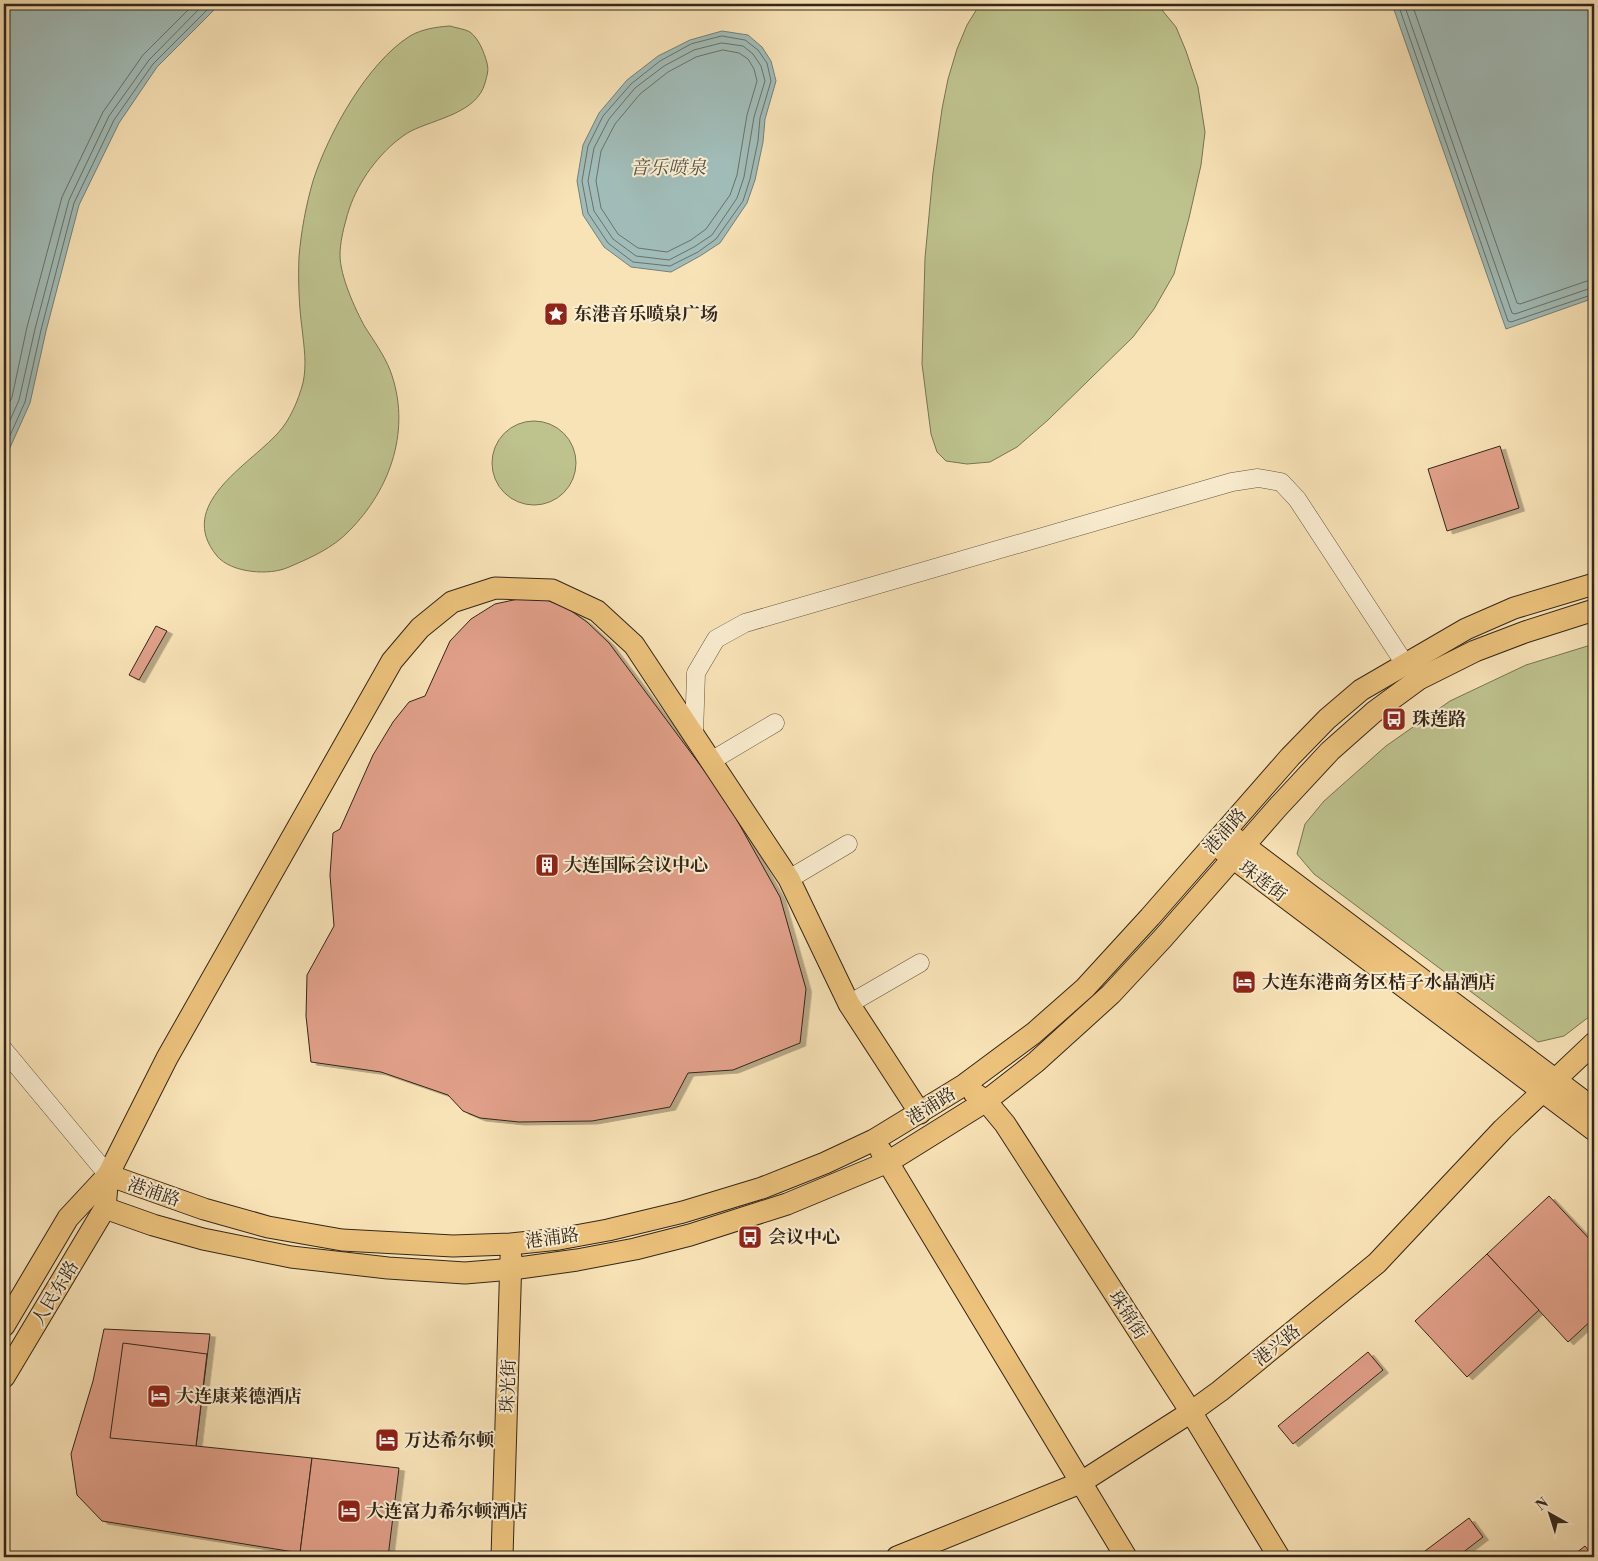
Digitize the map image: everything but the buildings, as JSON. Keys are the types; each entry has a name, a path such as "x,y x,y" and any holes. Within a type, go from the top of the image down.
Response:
{"main road":[{"name":"港浦路","path":"108,1175 204,1209 259,1225 342,1240 453,1246 511,1244 559,1239 608,1230 683,1212 762,1188 826,1163 874,1140 964,1086 1034,1033 1085,988 1290,757 1327,719 1361,690 1466,629 1514,608 1594,584"},
{"path":"105,1208 108,1175 167,1058 392,661 420,628 452,602 495,588 552,590 596,611 634,645 789,879 850,1004 920,1113"},
{"name":"港浦路","path":"105,1208 203,1239 291,1257 388,1268 455,1272 512,1269 635,1249 690,1235 787,1204 888,1162 986,1101 1036,1062 1111,994 1330,751 1374,712 1419,679 1476,651 1525,632 1594,610"},
{"name":"珠莲街","path":"1220,836 1218,847 1239,852 1549,1086 1594,1130"},
{"name":"港兴路","path":"897,1557 1080,1483 1191,1412 1220,1391 1377,1263 1503,1129 1594,1043"},
{"name":"珠锦街","path":"964,1086 986,1101 1004,1124 1191,1412 1279,1557"},
{"name":"珠莲街","path":"1549,1086 1594,1109"},
{"path":"874,1140 1126,1557"},
{"name":"人民东路","path":"4,1326 68,1218 108,1175"},
{"name":"人民东路","path":"4,1377 105,1208"},
{"name":"珠光街","path":"502,1557 512,1269 511,1244"}],"street":[{"path":"694,734 696,674 716,639 745,623 1232,482 1258,478 1281,482 1297,499 1405,664"},
{"path":"711,761 775,723"},
{"path":"789,879 848,844"},
{"path":"850,1004 920,963"},
{"path":"4,1050 108,1175"}],"path":[{"path":"1584,1557 1590,1552"}],"green space":[{"path":"980,4 1157,4 1176,27 1186,51 1198,87 1205,132 1201,165 1174,274 1154,309 1133,337 1048,420 1017,447 990,462 967,464 946,461 937,452 931,434 922,364 925,258 933,173 942,109 957,49 967,25"},
{"path":"450,26 470,32 483,50 488,71 481,93 454,114 409,132 394,143 378,159 364,178 353,199 341,242 342,273 365,327 388,364 396,392 399,414 398,435 394,456 386,477 364,514 343,537 321,552 281,570 262,572 231,566 217,556 206,537 205,520 210,503 221,488 234,473 265,446 282,428 293,410 301,390 305,362 299,302 301,238 313,181 328,142 364,81 394,48 419,32"},
{"path":"534,421 550,424 564,433 573,447 576,463 573,479 564,493 550,502 534,505 518,502 504,493 495,479 492,463 495,447 504,433 518,424"},
{"path":"1594,644 1594,1013 1564,1036 1538,1042 1314,874 1297,854 1305,824 1324,801 1386,746 1450,701 1526,665"}],"water":[{"path":"4,4 220,4 157,67 119,123 79,205 46,331 30,403 4,461"},
{"path":"1392,4 1594,4 1594,298 1506,329"},
{"name":"音乐喷泉","path":"722,31 748,35 762,47 771,61 776,81 765,119 763,142 755,180 747,203 720,243 671,272 631,267 604,247 583,215 577,181 583,145 599,113 627,80 658,56 690,40"}],"place":[{"name":"东港音乐喷泉广场","path":"556,314"},
{"name":"珠莲路","path":"1394,719"},
{"name":"大连国际会议中心","path":"547,865"},
{"name":"大连东港商务区桔子水晶酒店","path":"1244,982"},
{"name":"会议中心","path":"750,1237"},
{"name":"大连康莱德酒店","path":"159,1396"},
{"name":"万达希尔顿","path":"387,1440"},
{"name":"大连富力希尔顿酒店","path":"349,1511"}]}
